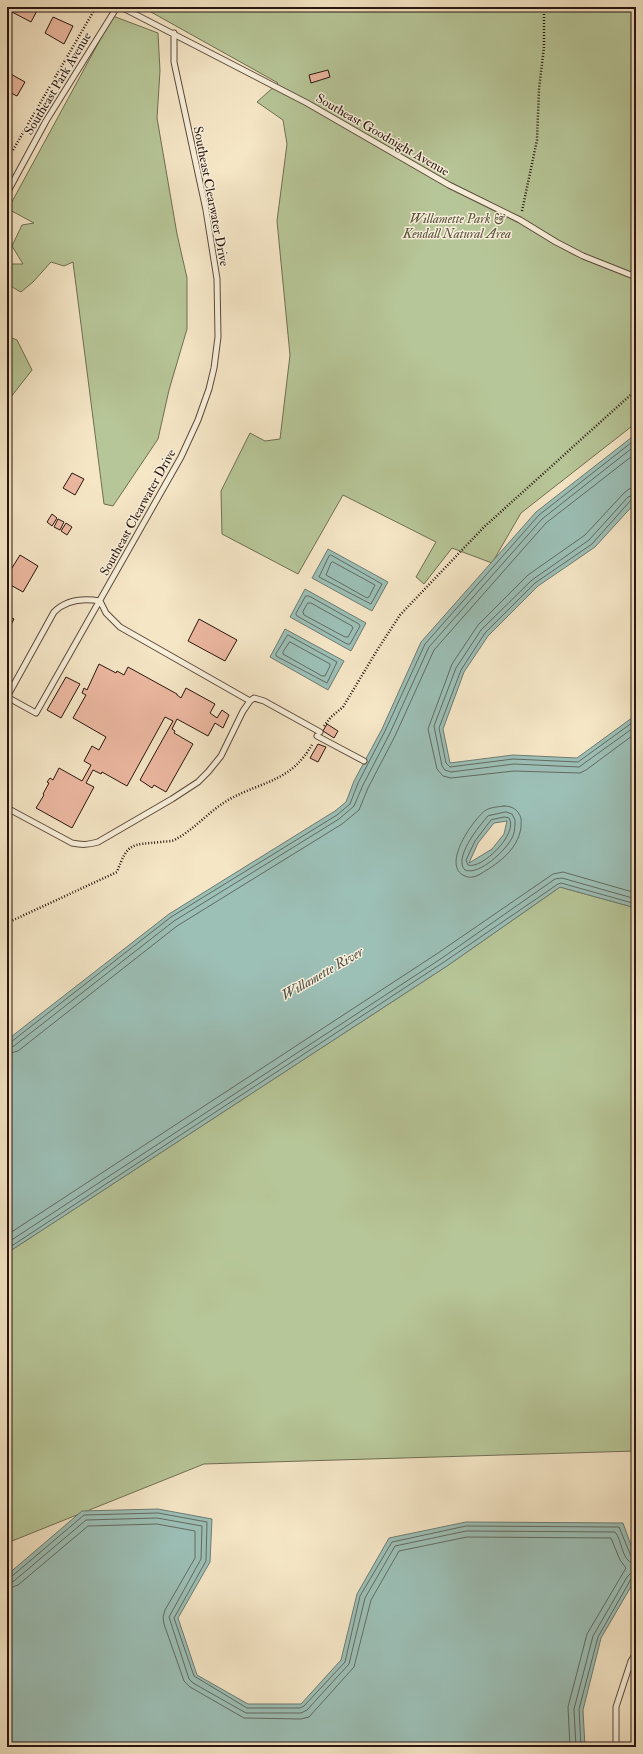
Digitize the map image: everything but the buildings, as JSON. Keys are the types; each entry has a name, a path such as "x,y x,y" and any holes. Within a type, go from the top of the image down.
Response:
{"lane":[{"name":"Southeast Park Avenue","path":"7,193 46,121 117,7"},
{"name":"Southeast Goodnight Avenue","path":"120,7 174,33 307,103 449,185 520,220 556,242 583,256 636,277"},
{"name":"Southeast Clearwater Drive","path":"7,697 36,713 171,475 198,420 209,389 214,368 218,337 218,300 214,252 174,62 174,33"},
{"path":"7,697 54,612 61,605 67,602 86,599 100,601 106,613 120,626 250,701"},
{"path":"7,808 72,843 83,845 98,842 172,799 203,777 221,756 250,701 254,698 264,701 364,761"},
{"path":"616,1747 616,1707 631,1661 636,1653"}],"path":[{"path":"7,150 14,150 96,7"},
{"path":"520,220 531,176 537,140 539,89 544,47 544,7"},
{"path":"7,923 117,872 126,852 134,845 175,840 229,800 278,778 295,768 331,717 343,707 400,615 484,527 636,390"}],"green space":[{"name":"Willamette Park & Kendall Natural Area","path":"142,7 636,7 636,423 521,513 492,563 452,548 424,584 416,577 436,542 343,495 298,574 222,534 221,491 250,433 265,441 280,439 290,355 277,221 287,144 283,120 257,102 278,83"},
{"path":"113,16 158,33 160,71 157,118 177,234 187,278 187,329 169,390 158,439 113,506 104,504 73,262 64,266 51,262 33,282 21,292 12,287 8,281 7,264 23,264 12,246 22,225 34,223 8,209"},
{"path":"7,336 17,340 32,370 7,402"},
{"path":"560,887 636,908 636,1451 204,1464 7,1543 7,1253 447,966"}],"water":[{"name":"Willamette River","path":"636,434 636,502 595,547 538,586 488,636 464,672 443,729 450,763 513,755 577,758 636,715 636,908 560,887 447,966 7,1253 7,1040 169,914 335,811 346,802 354,781 382,729 421,642 536,512","holes":["507,821 504,834 492,849 469,863 478,843 494,823"]},
{"path":"328,549 388,582 372,611 312,578"},
{"path":"305,589 366,623 351,651 290,617"},
{"path":"285,629 344,661 328,690 270,657"},
{"path":"158,1509 212,1519 210,1562 178,1618 197,1675 248,1704 301,1704 341,1660 357,1594 389,1538 466,1522 623,1523 636,1559 636,1578 601,1638 583,1710 585,1747 7,1747 7,1575 82,1511"}]}
